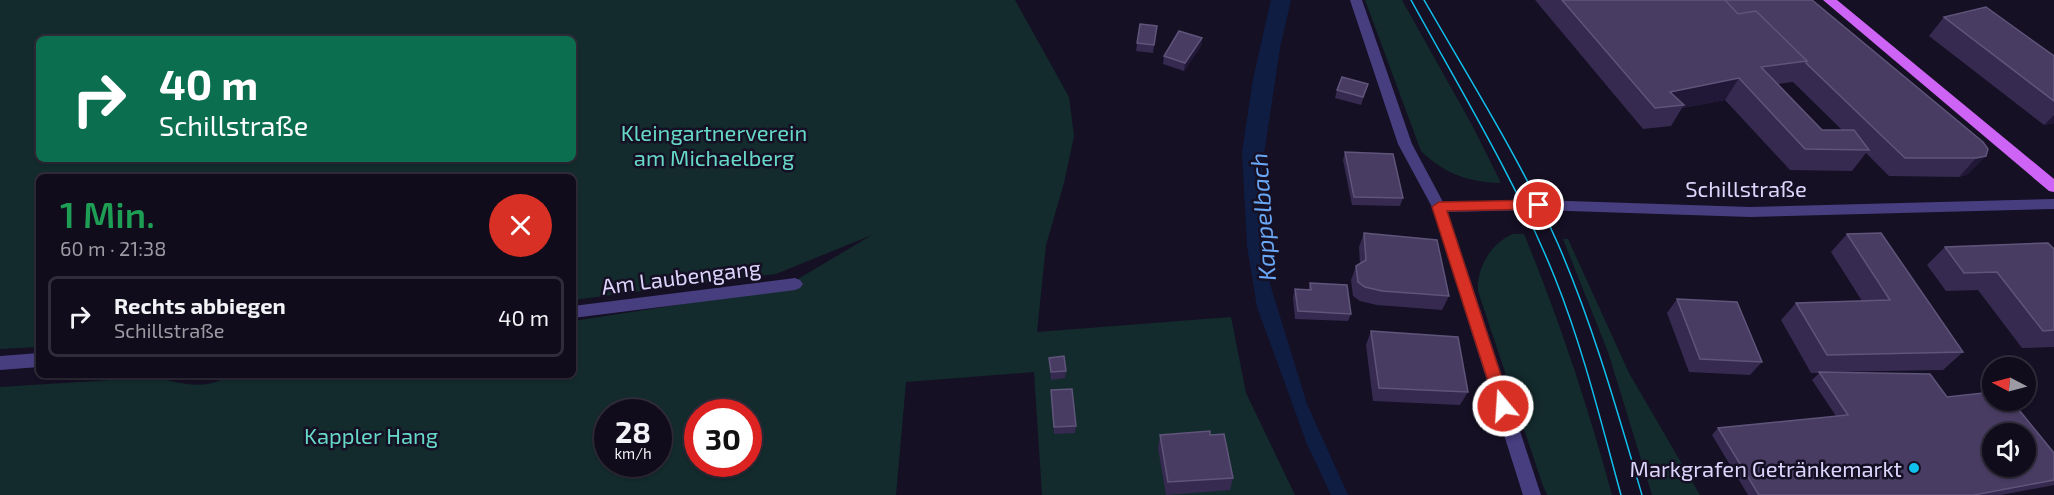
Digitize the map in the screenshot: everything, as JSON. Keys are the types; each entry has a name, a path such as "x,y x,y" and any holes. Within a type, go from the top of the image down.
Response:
{"main road":[{"path":"1829,0 2054,187"}],"street":[{"path":"1356,0 1406,144 1439,207 1532,495"},
{"name":"Schillstraße","path":"1439,207 1539,205 1750,212 2054,204"},
{"name":"Am Laubengang","path":"576,312 795,284"},
{"path":"0,363 36,360"}],"green space":[{"path":"0,0 1015,0 1069,97 1074,136 1064,183 1046,245 1037,332 1231,317 1246,393 1295,495 1042,495 1034,372 906,382 896,495 0,495 0,387 143,378 162,378 195,385 213,383 224,378 576,378 576,321 781,289 872,235 776,274 576,300 576,174 36,174 36,347 0,349"},
{"path":"1365,0 1402,0 1472,125 1501,183 1478,181 1448,171 1421,151"},
{"path":"1513,234 1524,234 1549,298 1583,396 1612,495 1547,495 1542,483 1478,291 1480,274 1487,257 1498,243"},
{"path":"1563,239 1568,239 1629,373 1700,495 1652,495 1608,352"}],"water":[{"name":"Kappelbach","path":"1271,0 1291,0 1280,48 1262,168 1270,284 1307,404 1348,495 1331,495 1307,444 1257,307 1247,246 1242,152 1253,79"}],"building":[{"path":"1562,0 1725,0 1738,14 1756,11 1807,61 1761,67 1822,130 1854,130 1869,150 1805,149 1739,78 1670,92 1684,105 1655,108"},
{"path":"1725,0 1812,0 1983,142 1988,149 1986,156 1905,158 1806,63 1807,61 1756,11 1738,14"},
{"path":"1986,7 2054,56 2054,101 1944,17"},
{"path":"1140,24 1157,26 1154,45 1137,43"},
{"path":"1179,31 1202,38 1185,63 1164,56"},
{"path":"1342,77 1368,84 1363,97 1337,90"},
{"path":"1345,152 1393,154 1403,198 1354,197"},
{"path":"1364,233 1437,240 1449,296 1382,291 1365,287 1358,282 1356,266 1366,260"},
{"path":"1881,233 1963,352 1827,355 1796,303 1890,300 1847,234"},
{"path":"2048,243 2054,249 2054,330 2043,331 1997,272 1964,273 1945,247"},
{"path":"1310,283 1347,285 1351,314 1298,311 1295,289 1311,290"},
{"path":"1677,299 1737,302 1762,362 1700,359"},
{"path":"1371,331 1458,337 1468,392 1379,388"},
{"path":"1064,356 1066,371 1051,372 1049,358"},
{"path":"1819,372 1930,374 1947,397 1982,393 1982,411 2020,411 2030,423 1982,423 1982,477 2036,477 2036,431 2054,453 2054,480 1974,495 1759,495 1718,428 1848,415"},
{"path":"1072,389 1076,426 1054,427 1051,390"},
{"path":"1210,431 1210,435 1224,434 1233,478 1168,482 1160,435"}],"tram line":[{"path":"1411,0 1505,171 1540,242 1565,304 1583,358 1621,495"},
{"path":"1424,0 1511,151 1558,244 1593,337 1642,495"}],"place":[{"name":"Markgrafen Getränkemarkt","path":"1914,468"}],"route":[{"path":"1503,406 1439,207 1539,205"}],"park label":[{"name":"Kleingartnerverein am Michaelberg","path":"714,144"},
{"name":"Kappler Hang","path":"371,435"}]}
